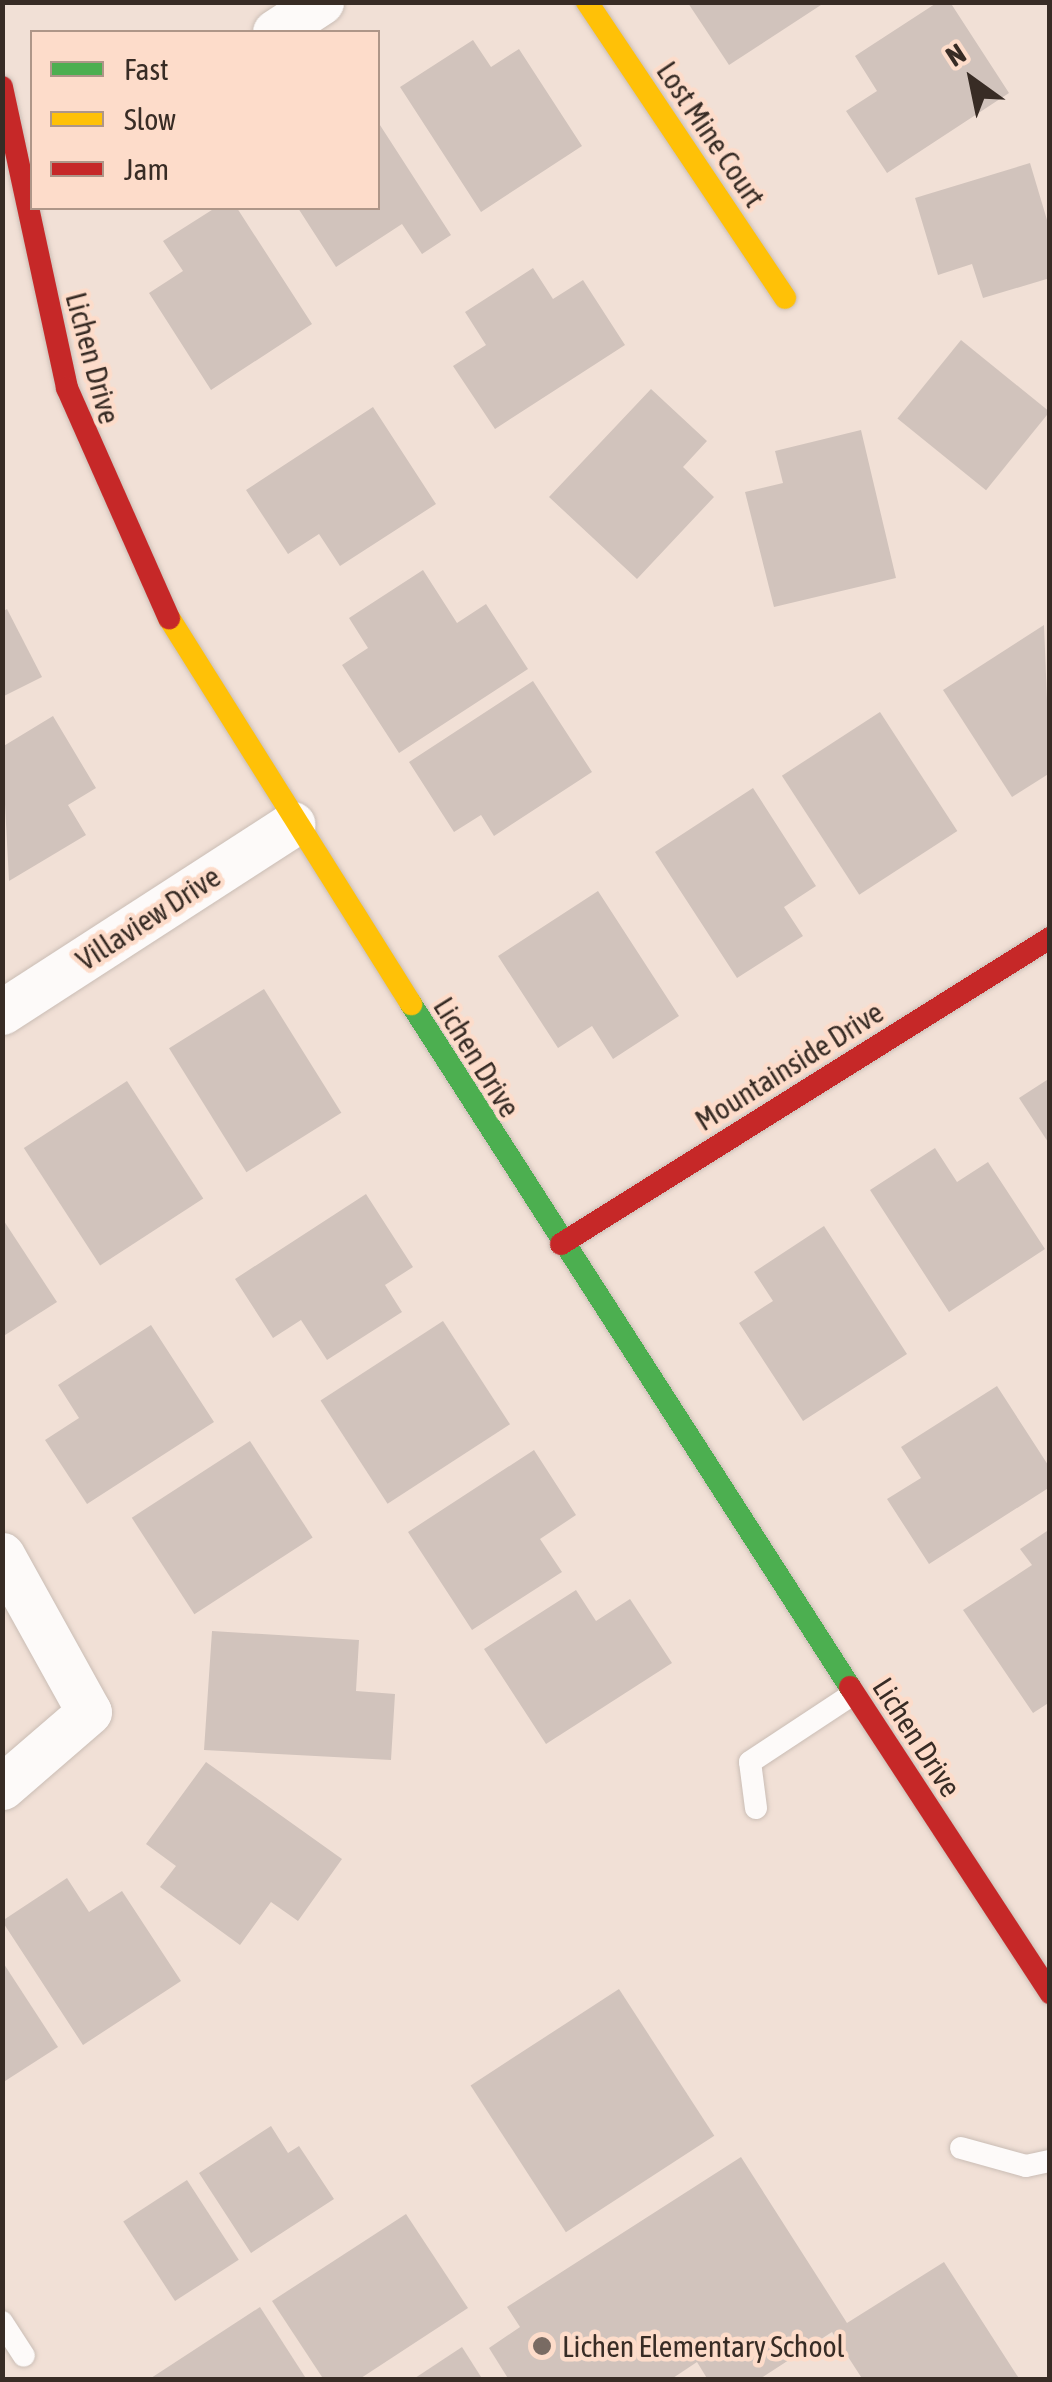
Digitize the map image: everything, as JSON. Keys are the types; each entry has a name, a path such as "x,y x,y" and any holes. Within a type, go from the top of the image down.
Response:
{"street":[{"path":"278,30 322,2"},
{"name":"Lost Mine Court","path":"588,2 786,298"},
{"name":"Lichen Drive","path":"2,87 28,179"},
{"name":"Lichen Drive","path":"35,210 86,447 160,604 293,824 560,1244 1050,1992"},
{"name":"Villaview Drive","path":"2,1012 293,824"},
{"name":"Mountainside Drive","path":"560,1244 1050,938"},
{"path":"2,1555 89,1712 2,1786"}],"lane":[{"path":"756,1808 750,1762 853,1694"},
{"path":"961,2148 1026,2166 1050,2160"},
{"path":"2,2322 24,2356"}],"building":[{"path":"938,2 950,2 1009,93 887,173 846,111 877,91 855,56"},
{"path":"688,3 824,3 729,65"},
{"path":"473,40 491,67 519,49 582,146 481,212 400,87"},
{"path":"380,125 451,235 422,254 402,224 336,267 299,210 380,210"},
{"path":"1030,163 1050,230 1050,278 983,298 972,264 938,275 915,198"},
{"path":"212,210 238,210 312,324 211,390 149,293 183,271 163,241"},
{"path":"533,268 553,299 583,280 625,345 495,429 453,366 486,345 465,312"},
{"path":"961,340 1050,412 986,490 897,418"},
{"path":"651,389 707,441 683,467 714,497 637,579 549,497"},
{"path":"373,407 436,504 340,566 319,534 288,554 246,490"},
{"path":"861,430 896,578 774,607 745,492 783,483 775,451"},
{"path":"423,570 457,623 486,604 528,669 399,753 342,665 368,648 349,618"},
{"path":"7,609 42,677 2,697 2,612"},
{"path":"1044,625 1050,773 1012,797 943,690"},
{"path":"533,681 592,772 494,836 481,815 454,832 409,762"},
{"path":"880,712 957,831 859,895 782,776"},
{"path":"53,716 96,788 68,805 86,835 9,881 2,747"},
{"path":"753,788 816,886 784,907 803,936 737,978 655,852"},
{"path":"598,891 679,1016 613,1059 592,1026 558,1048 498,956"},
{"path":"264,989 341,1113 246,1172 169,1048"},
{"path":"1050,1078 1050,1145 1019,1098"},
{"path":"127,1081 203,1198 100,1265 24,1148"},
{"path":"935,1148 957,1182 988,1162 1045,1249 949,1312 870,1190"},
{"path":"366,1194 413,1267 385,1285 402,1312 327,1360 301,1320 273,1338 235,1279"},
{"path":"2,1218 57,1302 2,1337"},
{"path":"824,1226 907,1354 803,1421 739,1323 773,1301 754,1272"},
{"path":"443,1321 510,1424 388,1504 321,1401"},
{"path":"151,1325 214,1422 87,1504 45,1440 79,1418 58,1385"},
{"path":"997,1386 1050,1468 1050,1487 929,1564 887,1499 921,1478 901,1447"},
{"path":"250,1441 313,1537 194,1614 132,1518"},
{"path":"534,1450 576,1515 540,1539 562,1572 472,1630 408,1532"},
{"path":"1050,1529 1050,1702 1033,1713 963,1610 1032,1565 1020,1549"},
{"path":"576,1590 596,1621 630,1599 672,1663 546,1744 484,1649"},
{"path":"212,1631 359,1640 356,1691 395,1694 391,1760 204,1750"},
{"path":"206,1762 342,1859 298,1921 271,1902 240,1945 160,1887 176,1866 146,1844"},
{"path":"67,1878 89,1912 122,1891 181,1981 83,2045 2,1921"},
{"path":"2,1961 58,2047 2,2083"},
{"path":"619,1989 714,2136 566,2232 471,2085"},
{"path":"271,2126 288,2153 299,2146 334,2199 251,2253 199,2173"},
{"path":"741,2157 847,2323 944,2262 1020,2380 863,2380 832,2332 758,2380 708,2380 697,2362 670,2380 509,2380 489,2348 520,2327 507,2307"},
{"path":"187,2180 239,2260 175,2301 123,2221"},
{"path":"406,2214 468,2308 358,2380 324,2380 272,2301"},
{"path":"260,2307 307,2380 148,2380"},
{"path":"462,2347 483,2380 412,2380"}],"traffic: fast":[{"path":"411,1004 850,1687"}],"traffic: slow":[{"path":"587,2 785,298"},
{"path":"169,618 411,1004"}],"traffic: jam":[{"path":"2,87 67,388 169,618"},
{"path":"561,1244 1050,938"},
{"path":"850,1687 1050,1993"}],"place":[{"name":"Lichen Elementary School","path":"542,2346"}]}
